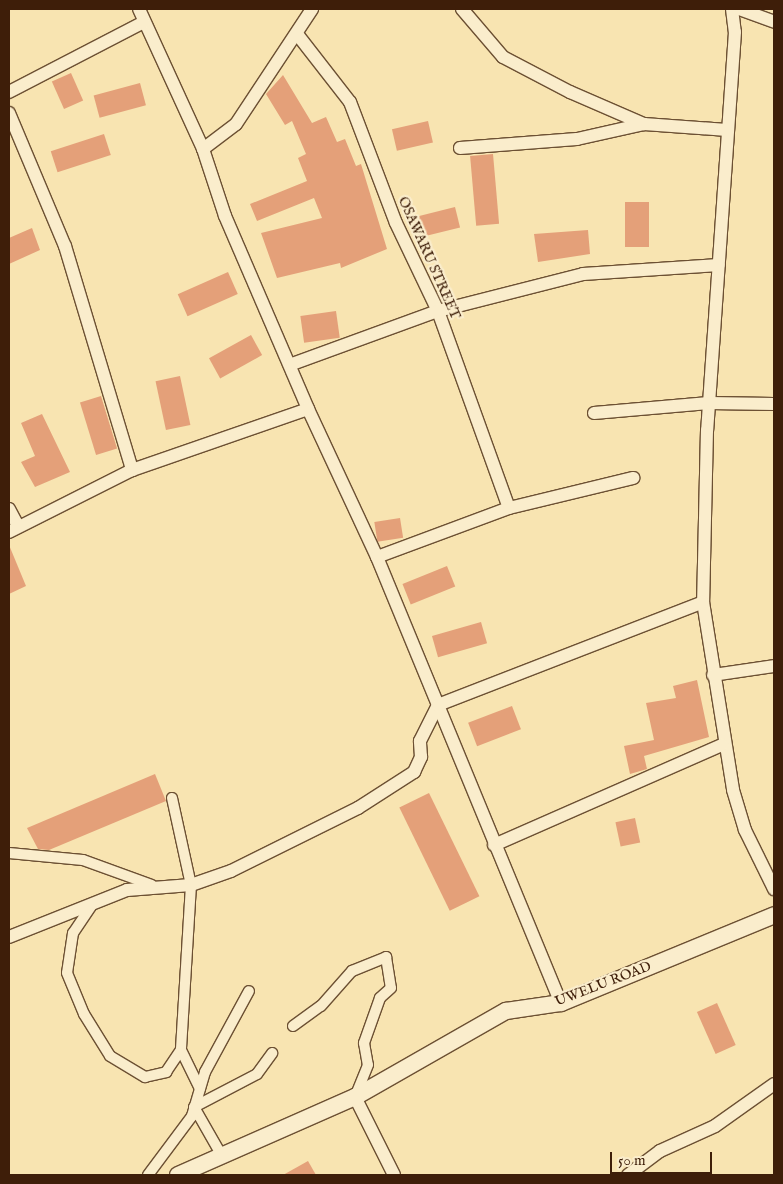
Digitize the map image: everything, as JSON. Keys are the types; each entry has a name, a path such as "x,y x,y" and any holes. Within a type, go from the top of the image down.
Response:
{"street":[{"path":"139,9 203,149 225,216 292,364 308,409 377,558 494,845 561,1003"},
{"path":"203,149 236,124 312,9"},
{"path":"462,9 503,57 644,124"},
{"path":"732,9 735,32 709,403 703,602 722,745 746,830 774,889"},
{"path":"739,9 774,22"},
{"path":"9,92 144,22"},
{"name":"OSAWARU STREET","path":"297,34 350,102 396,223 438,311 509,508"},
{"path":"9,113 65,246 132,470"},
{"path":"460,148 577,139 644,124 727,130"},
{"path":"292,364 438,311 583,274 719,265"},
{"path":"594,413 709,403 774,404"},
{"path":"9,508 13,529 132,470 308,409"},
{"path":"377,558 509,508 633,478"},
{"path":"9,854 83,860 152,884 191,885 231,871 350,813 414,772 421,756 420,741 438,705 703,602"},
{"path":"713,675 774,666"},
{"path":"494,845 722,745"},
{"path":"172,798 191,885 181,1050 200,1090"},
{"path":"9,937 152,884"},
{"path":"92,905 73,933 68,973 84,1014 110,1056 144,1077 166,1072 181,1050"},
{"name":"UWELU ROAD","path":"178,1175 355,1097 506,1011 561,1003 774,915"},
{"path":"293,1026 321,1006 352,971 386,957 391,988 380,998 364,1043 368,1065 355,1097 394,1175"},
{"path":"148,1175 194,1108 200,1090 249,991"},
{"path":"194,1108 257,1074 272,1053"},
{"path":"628,1175 660,1151 715,1126 774,1084"},
{"path":"194,1108 222,1156"}],"building":[{"path":"71,73 83,100 64,109 52,82"},
{"path":"283,75 312,123 326,117 337,142 345,139 356,166 361,164 387,249 341,268 340,263 277,278 261,233 322,218 314,198 257,221 250,204 307,181 298,158 306,154 292,121 285,125 266,94"},
{"path":"140,83 146,105 100,118 94,95"},
{"path":"428,121 433,142 397,151 392,129"},
{"path":"104,134 111,155 58,172 51,151"},
{"path":"493,154 499,224 476,226 470,156"},
{"path":"625,202 649,202 649,247 625,247"},
{"path":"455,207 460,227 418,238 413,217"},
{"path":"32,228 40,250 9,264 9,238"},
{"path":"588,230 590,254 538,262 534,234"},
{"path":"228,272 238,294 188,316 178,294"},
{"path":"336,311 340,338 304,343 300,316"},
{"path":"251,335 262,355 220,378 209,358"},
{"path":"180,376 190,425 166,430 156,381"},
{"path":"101,396 117,449 96,455 80,402"},
{"path":"42,414 70,472 35,487 21,462 35,456 21,423"},
{"path":"400,518 403,538 377,542 374,522"},
{"path":"9,545 26,586 9,594"},
{"path":"447,566 455,586 411,604 402,584"},
{"path":"481,622 487,643 438,657 432,636"},
{"path":"697,680 709,737 644,756 647,769 630,774 624,746 654,740 646,703 676,698 673,686"},
{"path":"512,706 521,729 477,746 468,723"},
{"path":"155,774 166,801 49,850 38,849 27,828"},
{"path":"429,793 479,896 450,911 399,807"},
{"path":"635,818 640,842 621,847 615,822"},
{"path":"717,1003 736,1045 716,1054 697,1012"},
{"path":"308,1161 316,1175 283,1175"}]}
